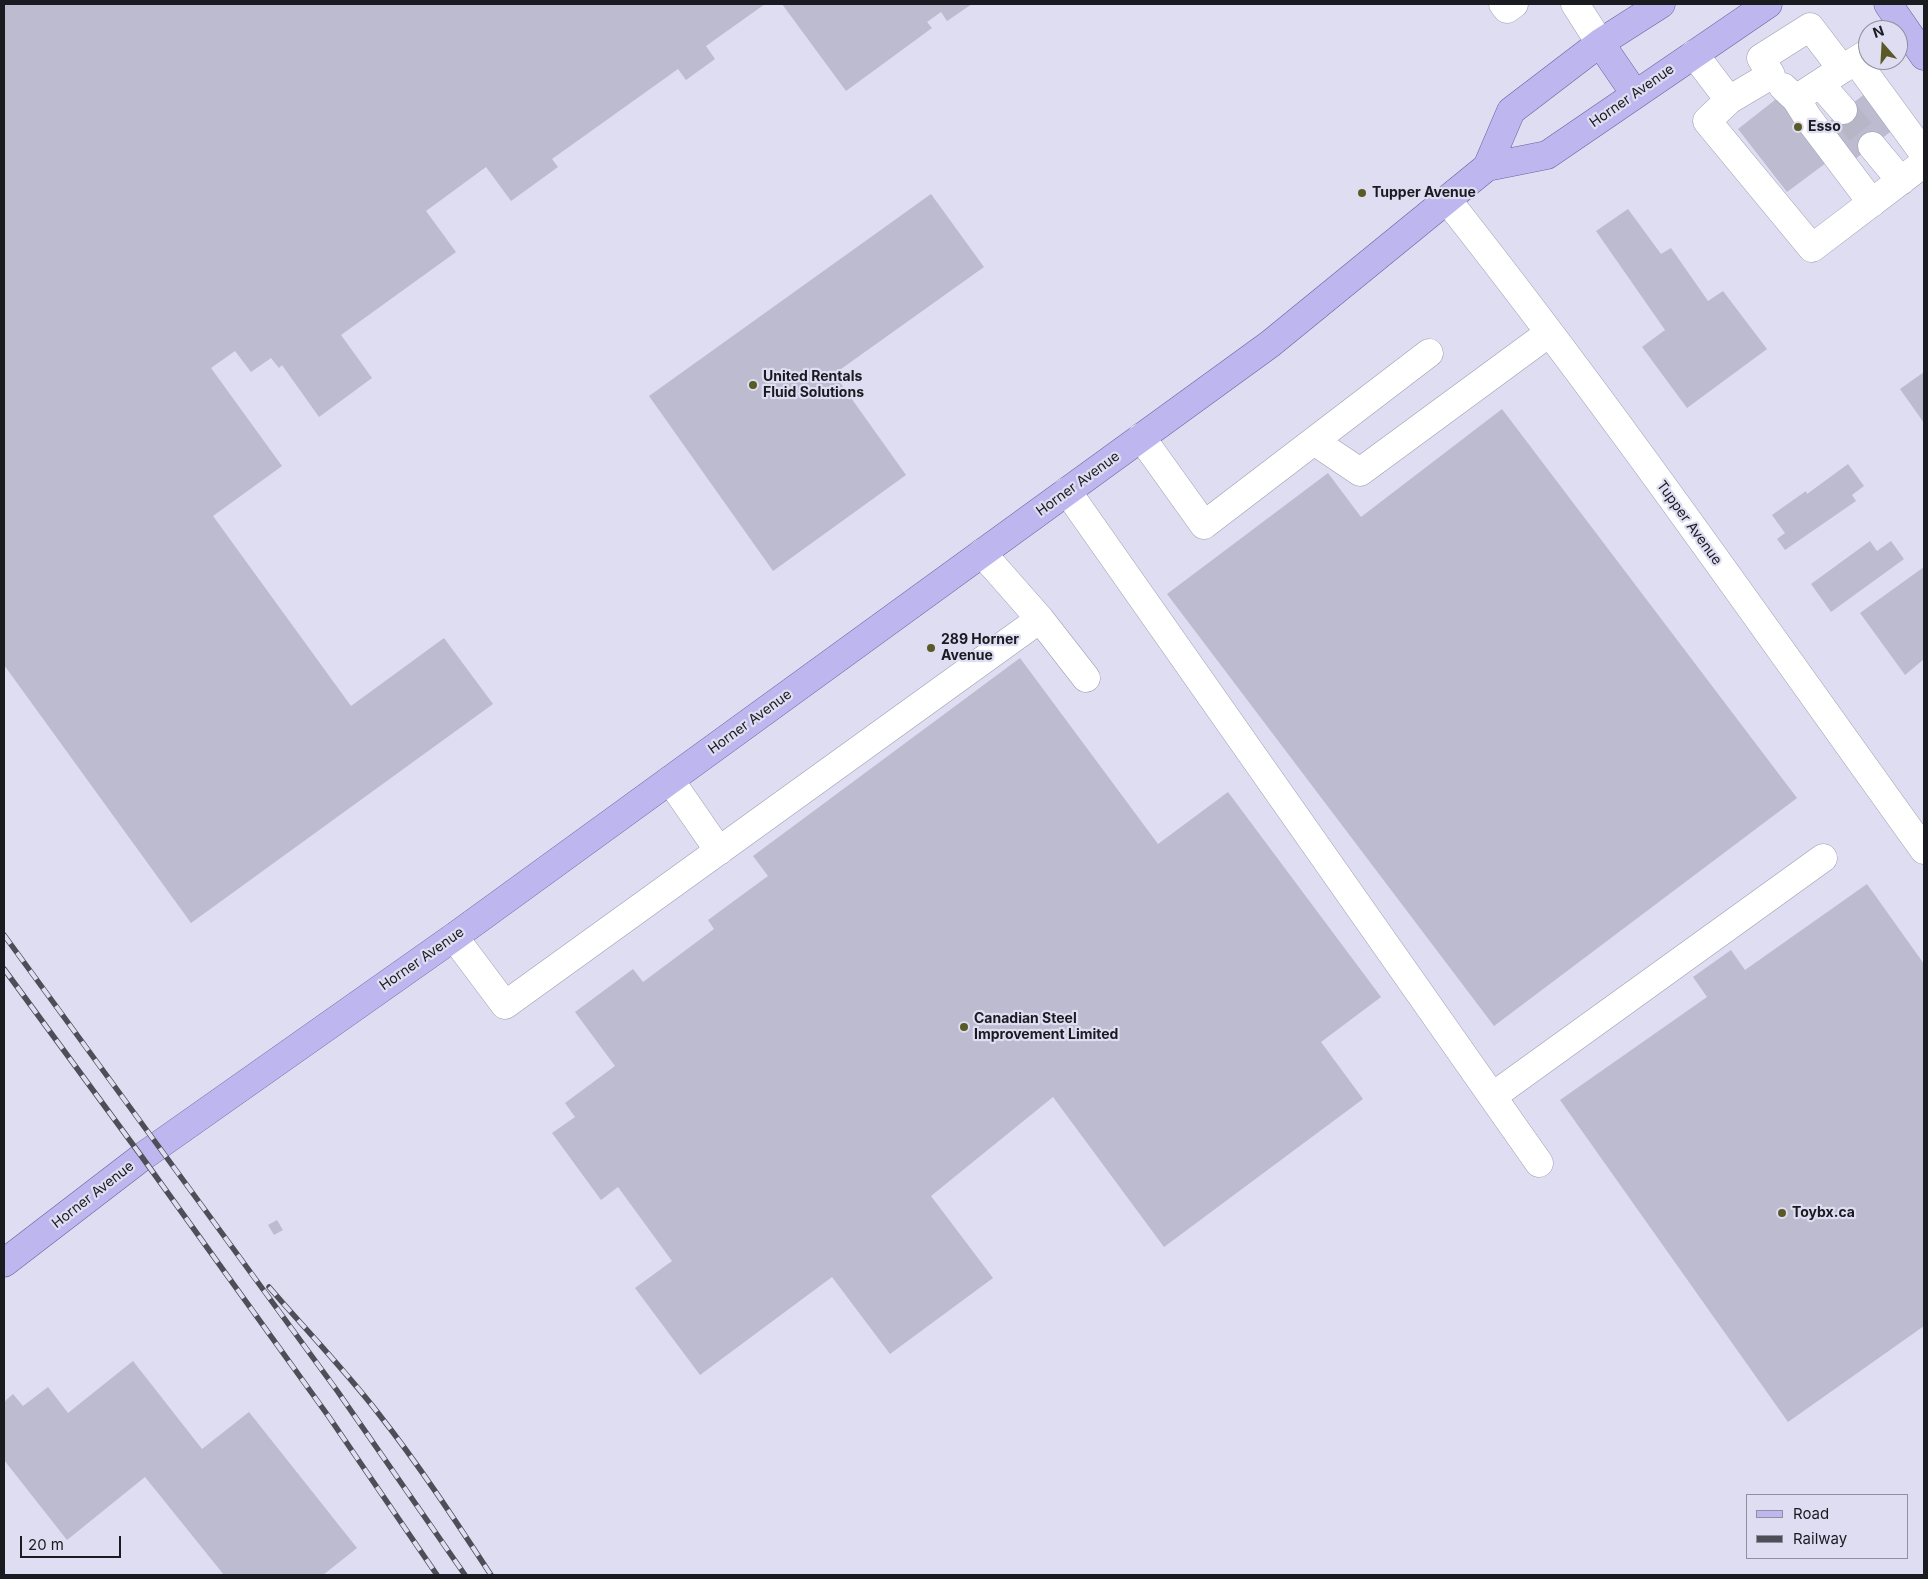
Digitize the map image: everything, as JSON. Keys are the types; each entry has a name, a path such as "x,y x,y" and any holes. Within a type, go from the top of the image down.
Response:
{"main road":[{"name":"Horner Avenue","path":"4,1263 142,1157 454,937 1270,344 1448,201 1487,167 1511,111 1600,43 1660,4"},
{"name":"Horner Avenue","path":"1487,167 1547,155 1768,4"},
{"path":"1888,4 1896,20"},
{"path":"1908,39 1924,56"},
{"path":"1600,43 1635,94"}],"street":[{"path":"1503,4 1507,9 1514,4"},
{"path":"1575,4 1600,43"},
{"path":"1872,203 1808,118 1796,99 1771,76 1761,58 1810,27 1924,154"},
{"path":"1694,54 1729,100"},
{"path":"1796,99 1847,67"},
{"path":"1843,110 1847,67"},
{"path":"1771,76 1729,100 1707,121 1812,248 1924,163"},
{"path":"1872,146 1901,181"},
{"name":"Tupper Avenue","path":"1448,201 1549,332 1924,850"},
{"path":"1314,441 1360,472 1549,332"},
{"path":"1141,438 1204,525 1429,353"},
{"path":"1067,491 1539,1163"},
{"path":"982,553 1040,619 1086,678"},
{"path":"454,937 505,1005 1040,619"},
{"path":"670,780 719,851"},
{"path":"1492,1096 1824,858"}],"building":[{"path":"4,4 765,4 706,46 715,59 686,80 678,69 552,159 558,167 511,201 486,167 426,211 456,252 341,335 372,378 319,417 282,365 279,368 271,358 251,372 235,351 211,368 282,466 213,516 351,706 444,638 493,704 191,923 4,665"},
{"path":"782,4 972,4 947,21 941,12 927,22 932,28 846,91"},
{"path":"1866,93 1894,129 1850,163 1822,127"},
{"path":"1780,96 1830,160 1787,192 1738,129"},
{"name":"United Rentals Fluid Solutions","path":"931,194 984,267 834,374 906,475 773,571 649,396"},
{"path":"1628,209 1661,254 1671,248 1708,301 1723,291 1767,349 1687,408 1642,347 1665,330 1596,231"},
{"path":"1924,372 1924,423 1900,389"},
{"path":"1502,409 1797,798 1494,1026 1167,594 1328,473 1361,517"},
{"path":"1848,464 1864,486 1852,495 1856,501 1785,550 1777,539 1785,533 1772,515 1806,491 1807,494"},
{"path":"1870,541 1877,551 1891,541 1904,559 1831,612 1811,584"},
{"path":"1924,567 1924,659 1905,675 1860,613"},
{"name":"Canadian Steel Improvement Limited","path":"1020,658 1158,844 1228,792 1381,997 1321,1042 1363,1099 1164,1247 1053,1097 931,1196 993,1278 890,1354 832,1277 700,1375 635,1288 672,1261 618,1187 601,1200 552,1133 575,1117 565,1103 615,1066 575,1012 633,969 643,982 714,929 708,920 768,876 753,856"},
{"name":"Toybx.ca","path":"1867,884 1924,964 1924,1326 1788,1422 1560,1100 1707,997 1693,977 1731,950 1745,970"},
{"path":"277,1220 283,1230 274,1235 268,1225"},
{"path":"133,1361 202,1449 249,1412 357,1548 323,1575 224,1575 145,1477 67,1540 4,1460 4,1402 13,1394 23,1406 48,1387 68,1413"}],"tunnel":[{"path":"1843,110 1872,146"}],"railway":[{"path":"4,935 338,1392 465,1575"},
{"path":"4,969 329,1417 437,1575"},
{"path":"269,1287 352,1381 393,1433 491,1575"}],"place":[{"name":"Esso","path":"1798,127"},
{"name":"Tupper Avenue","path":"1362,193"},
{"name":"United Rentals Fluid Solutions","path":"753,385"},
{"name":"289 Horner Avenue","path":"931,648"},
{"name":"Canadian Steel Improvement Limited","path":"964,1027"},
{"name":"Toybx.ca","path":"1782,1213"}]}
